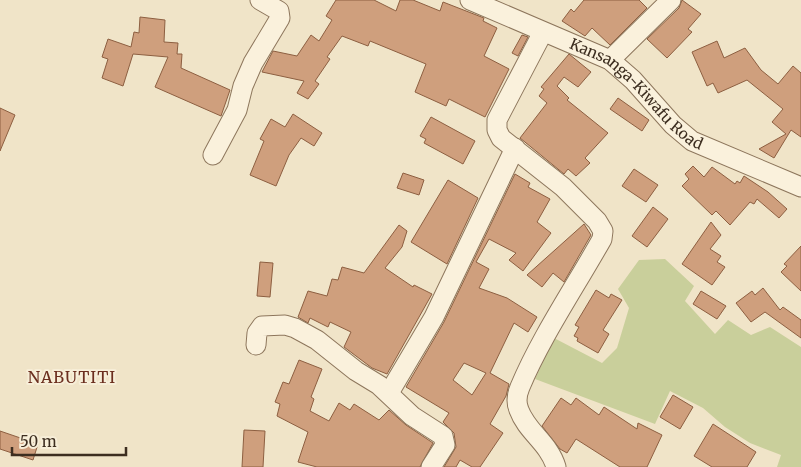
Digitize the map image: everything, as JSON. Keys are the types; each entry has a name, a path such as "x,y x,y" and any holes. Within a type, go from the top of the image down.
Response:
{"street":[{"path":"213,155 237,110 243,86 253,63 280,18 279,12 260,0"},
{"name":"Kansanga-Kiwafu Road","path":"470,0 610,60 633,80 673,125 692,141 801,187"},
{"path":"610,60 672,0"},
{"path":"543,32 497,120 496,130 501,138 563,187 597,220 603,231 602,240 542,345 519,389 517,399 522,415 551,452 556,467"},
{"path":"389,393 434,317 515,148"},
{"path":"256,345 257,333 262,326 285,324 317,340 356,371 389,393 412,416 443,436 445,445 431,467"}],"green space":[{"path":"665,259 694,286 685,301 715,334 728,320 751,335 770,327 801,347 801,467 777,467 781,455 750,443 725,427 703,408 670,391 655,424 535,379 554,338 602,363 617,348 629,308 618,289 639,260"}],"building":[{"path":"336,0 374,0 396,11 400,0 413,0 440,11 443,2 484,18 483,21 497,28 484,56 509,69 485,117 449,99 446,106 415,92 426,64 370,41 368,46 342,36 327,57 330,59 315,81 319,84 308,99 297,93 304,81 262,72 273,51 297,56 311,35 319,41 332,20 326,16"},
{"path":"584,0 639,0 647,8 610,45 592,28 585,36 562,21 571,9 574,12"},
{"path":"682,0 701,14 688,29 692,32 667,58 647,39 679,8"},
{"path":"140,17 165,20 164,42 178,43 177,54 182,54 181,68 230,90 221,116 155,87 168,57 133,54 123,86 102,78 108,59 102,57 108,39 131,47 134,32 139,33"},
{"path":"522,35 528,37 518,56 512,53"},
{"path":"717,41 724,58 745,48 761,70 778,84 793,66 801,73 801,137 791,130 774,158 759,149 786,134 772,122 783,109 747,80 718,93 713,83 707,86 692,52"},
{"path":"569,54 591,72 578,87 564,77 557,86 569,98 567,100 608,133 585,158 590,163 576,176 568,169 564,174 520,138 547,103 539,96 544,89 541,87"},
{"path":"618,98 649,120 642,131 610,109"},
{"path":"0,108 15,115 0,151"},
{"path":"293,114 322,133 314,146 301,138 289,155 276,186 250,175 264,141 260,139 271,119 285,127"},
{"path":"431,117 475,141 463,164 424,143 426,139 420,136"},
{"path":"693,166 704,177 712,167 735,184 737,181 740,183 744,176 768,192 787,209 779,218 757,199 754,204 750,202 730,225 716,211 712,215 682,186 689,179 685,174"},
{"path":"634,169 658,185 646,202 622,186"},
{"path":"403,173 424,180 419,195 397,188"},
{"path":"515,174 530,183 528,187 550,199 537,222 551,233 523,271 509,260 516,253 489,239 476,262 489,269 479,288 507,298 537,317 528,332 514,323 490,373 509,384 506,396 490,424 503,433 480,467 472,467 460,460 456,467 444,467 456,447 454,433 443,422 449,413 406,387 444,322","holes":["464,363 486,373 472,395 453,380"]},
{"path":"448,180 478,198 447,264 411,242"},
{"path":"653,207 668,219 647,247 632,236"},
{"path":"711,222 721,235 710,249 721,256 717,262 725,267 712,285 682,264"},
{"path":"584,224 591,235 564,282 553,273 542,287 527,275"},
{"path":"399,225 407,231 402,247 385,268 413,287 414,285 432,294 387,374 372,368 344,347 351,332 330,322 328,327 310,318 308,323 298,317 308,291 327,296 332,279 338,280 342,267 364,273"},
{"path":"801,246 801,291 781,272 787,266 784,264"},
{"path":"260,262 273,263 270,297 257,296"},
{"path":"763,288 780,310 783,307 801,320 801,338 765,312 751,322 736,303 752,291 755,295"},
{"path":"596,290 609,298 611,294 622,300 603,330 609,334 598,353 577,341 578,338 574,336 579,327 575,325"},
{"path":"701,291 726,306 717,319 693,304"},
{"path":"299,360 322,369 311,397 314,399 310,411 329,421 339,403 350,410 354,404 379,420 389,410 406,425 433,443 420,467 317,467 298,462 308,432 277,416 280,404 275,402 283,382 289,384"},
{"path":"673,395 693,407 680,429 660,417"},
{"path":"561,398 571,405 576,398 599,415 604,407 637,429 638,423 662,435 647,467 620,467 576,439 567,453 560,449 542,426"},
{"path":"713,424 756,452 747,467 712,467 694,456"},
{"path":"244,430 265,431 263,467 242,467"},
{"path":"0,431 38,444 33,460 0,449"}],"district":[{"name":"NABUTITI","path":"72,377"}]}
